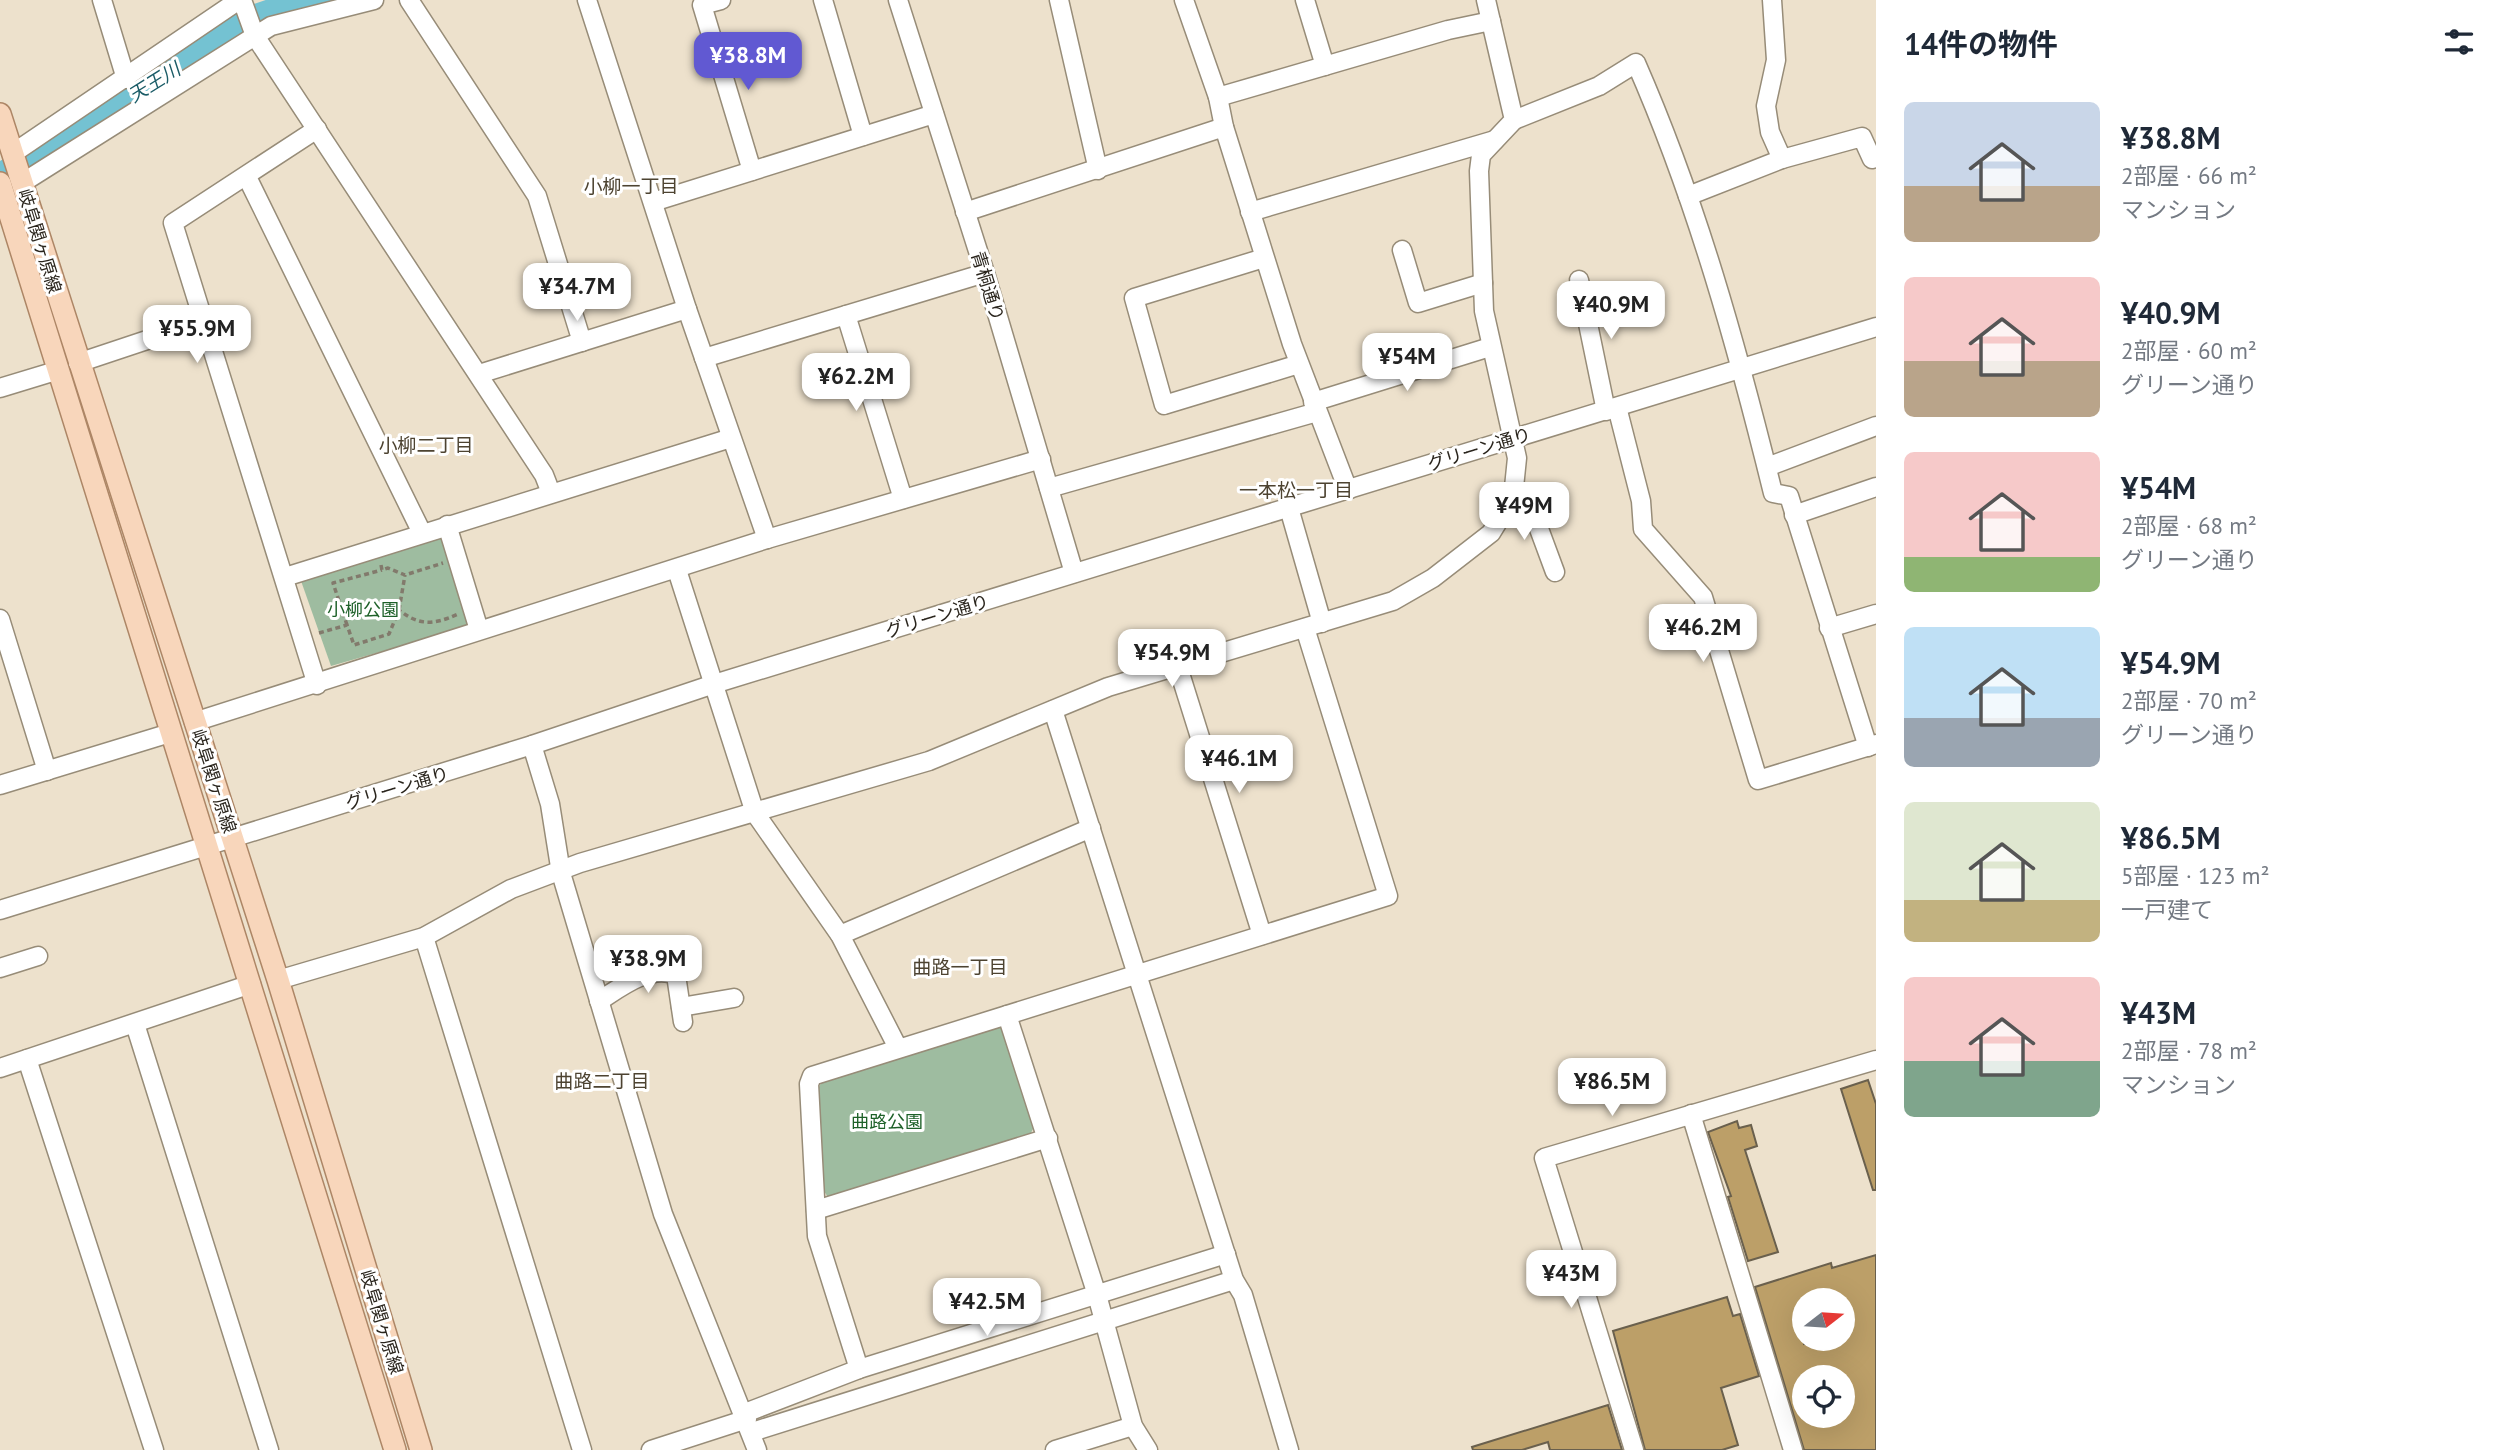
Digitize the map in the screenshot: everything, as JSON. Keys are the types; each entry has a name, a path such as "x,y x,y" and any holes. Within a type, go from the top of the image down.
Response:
{"main road":[{"name":"岐阜関ヶ原線","path":"0,114 13,156 8,187 233,840 421,1450"},
{"name":"岐阜関ヶ原線","path":"69,367 170,733 251,984 395,1450"}],"street":[{"path":"102,0 126,79"},
{"path":"13,156 240,0 256,36 479,374 544,475 551,493"},
{"path":"8,187 271,26 374,0"},
{"path":"410,0 537,196 582,342"},
{"path":"587,0 687,309 766,539"},
{"path":"721,0 702,5 752,171"},
{"path":"823,0 863,136"},
{"name":"青桐通り","path":"898,0 985,273 1074,573"},
{"path":"1059,0 1098,170"},
{"path":"1184,0 1218,97 1224,127 1299,364 1348,490"},
{"path":"1305,0 1325,66"},
{"path":"1486,0 1514,120"},
{"path":"1772,0 1776,60 1766,106 1770,132 1782,159"},
{"path":"1218,97 1491,21"},
{"path":"278,980 424,937 511,889 561,873 580,863 929,761 1108,687 1392,601 1433,578 1491,533 1513,492 1517,458 1490,347 1483,283 1479,171 1481,155 1499,139 1514,120 1599,86 1636,63 1660,118 1703,237 1741,367 1773,493 1788,496 1829,628 1872,745 1758,780 1703,597 1643,529 1641,500 1612,409 1578,280"},
{"path":"653,202 934,114"},
{"path":"965,212 1224,127"},
{"path":"317,129 173,223 317,685"},
{"path":"1688,196 1782,159 1862,137 1872,159 1876,158"},
{"path":"1250,212 1499,139"},
{"path":"247,177 422,533"},
{"path":"1402,250 1418,303 1483,283"},
{"path":"1264,258 1134,298 1164,405 1299,364"},
{"path":"704,358 985,273"},
{"path":"479,374 687,309"},
{"path":"846,315 903,499"},
{"path":"0,388 204,321"},
{"name":"グリーン通り","path":"0,911 532,746 714,684 1876,327"},
{"path":"1049,488 1315,407 1490,347"},
{"path":"1767,467 1876,426"},
{"path":"285,576 731,438"},
{"path":"194,722 317,685 479,630 677,570 766,539 1041,459"},
{"path":"1794,515 1876,487"},
{"path":"1513,492 1528,499 1555,572"},
{"path":"1289,508 1322,623"},
{"path":"447,525 479,630"},
{"path":"677,570 755,813 839,935 898,1048"},
{"path":"1829,628 1876,614"},
{"path":"0,619 47,771"},
{"path":"859,1369 817,1236 809,1084 812,1076 1388,896 1305,628"},
{"path":"1178,667 1262,935"},
{"path":"1054,710 1234,1280 1242,1294 1289,1450"},
{"path":"0,785 170,733"},
{"path":"532,746 550,804 561,873 663,1214 748,1421 757,1450"},
{"path":"839,935 1091,828"},
{"path":"424,937 582,1450"},
{"path":"0,968 38,956"},
{"path":"600,1001 634,978 667,971 676,975 682,1015 734,998"},
{"path":"0,1068 251,984"},
{"path":"1007,1015 1097,1295 1133,1426 1148,1450"},
{"path":"135,1024 269,1450"},
{"path":"27,1059 154,1450"},
{"path":"1634,1450 1544,1158 1876,1060"},
{"path":"1690,1114 1793,1450"},
{"path":"816,1210 1048,1138"},
{"path":"748,1421 859,1369 1226,1254"},
{"path":"651,1450 1104,1321 1234,1280"},
{"path":"1055,1450 1133,1426"}],"path":[{"path":"376,548 382,570"},
{"path":"405,575 399,610 389,634 354,645 333,583 388,568 405,575 447,562"},
{"path":"399,610 415,623 440,622 467,611"},
{"path":"304,637 347,625"}],"green space":[{"name":"小柳公園","path":"443,538 470,626 331,666 300,578"},
{"name":"曲路公園","path":"999,1026 1005,1030 1035,1125 1030,1135 829,1199 824,1191 817,1091 822,1081"}],"building":[{"path":"1868,1080 1876,1104 1876,1190 1873,1190 1841,1089"},
{"path":"1737,1121 1739,1128 1751,1125 1757,1146 1745,1150 1778,1252 1748,1261 1728,1197 1731,1196 1708,1132"},
{"path":"1876,1255 1876,1450 1804,1450 1797,1428 1855,1428 1855,1365 1792,1365 1792,1410 1755,1287 1831,1263 1832,1268"},
{"path":"1727,1297 1733,1316 1740,1314 1759,1376 1721,1388 1738,1445 1722,1450 1645,1450 1613,1331"},
{"path":"1608,1405 1622,1450 1550,1450 1548,1442 1522,1450 1473,1450 1472,1447"}],"waterway":[{"name":"天王川","path":"0,180 245,24 315,0"}],"district":[{"name":"小柳一丁目","path":"631,186"},
{"name":"小柳二丁目","path":"426,445"},
{"name":"一本松一丁目","path":"1296,490"},
{"name":"曲路一丁目","path":"960,967"},
{"name":"曲路二丁目","path":"602,1081"}]}
